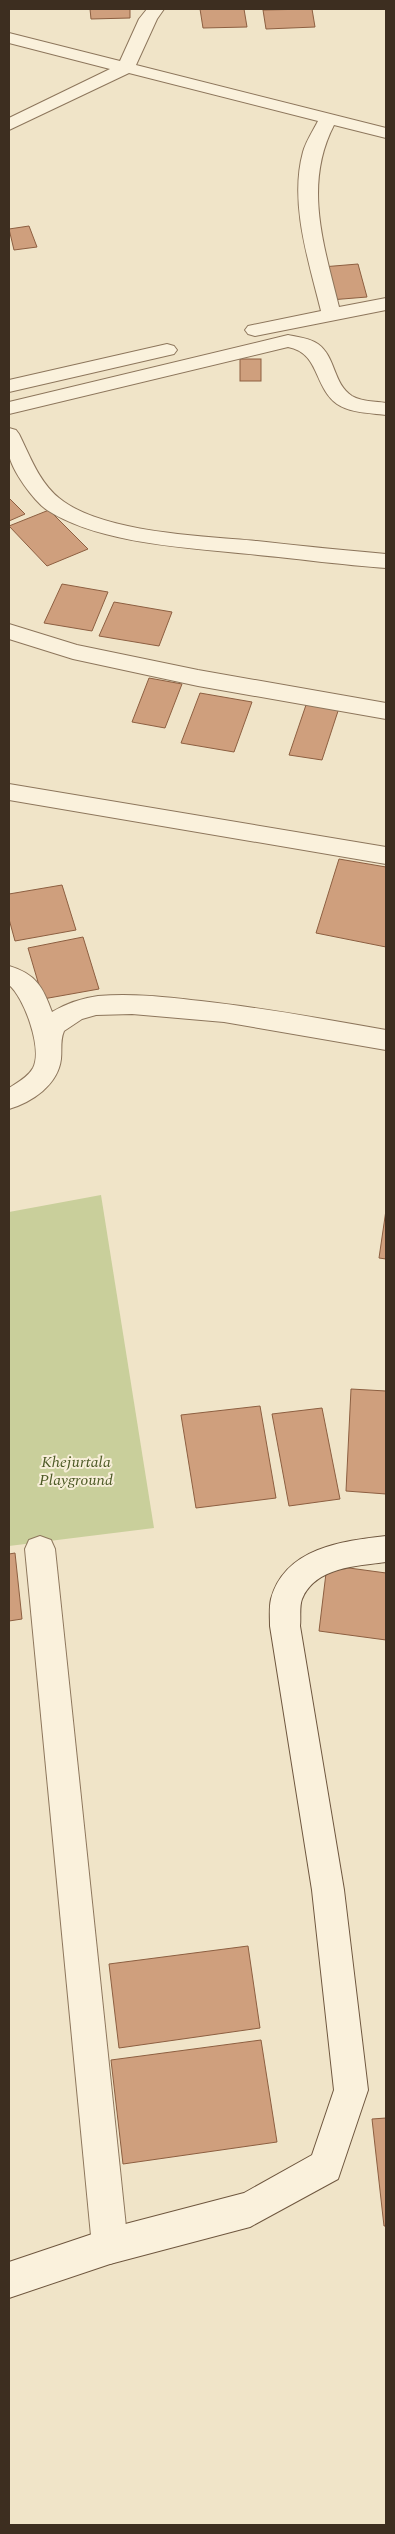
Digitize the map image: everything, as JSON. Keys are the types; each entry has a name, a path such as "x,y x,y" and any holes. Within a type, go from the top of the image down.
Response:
{"street":[{"path":"9,125 126,68 148,19 155,9"},
{"path":"9,38 386,134"},
{"path":"328,119 312,154 309,181 312,225 330,314"},
{"path":"205,342 330,314 386,304"},
{"path":"9,408 288,341 303,342 317,351 330,385 343,400 386,409"},
{"path":"9,386 186,346"},
{"path":"9,434 33,482 53,504 86,521 139,533 199,542 386,561"},
{"path":"9,631 73,652 207,680 386,711"},
{"path":"9,792 386,856"},
{"path":"9,975 16,976 25,983 34,999 47,1041 47,1064 37,1083 9,1099"},
{"path":"47,1041 55,1024 77,1010 105,1004 143,1005 253,1017 386,1040"},
{"path":"40,1549 110,2246"},
{"path":"9,2280 110,2246 250,2209 326,2168 351,2090 328,1890 285,1626 288,1596 308,1568 334,1556 386,1549"}],"green space":[{"name":"Khejurtala Playground","path":"101,1195 154,1528 9,1546 9,1212"}],"building":[{"path":"90,9 130,9 130,18 91,19"},
{"path":"200,9 244,9 247,27 203,28"},
{"path":"312,9 315,27 266,29 263,10"},
{"path":"29,226 37,247 14,250 9,229"},
{"path":"358,264 367,297 330,300 322,267"},
{"path":"240,359 261,359 261,381 240,381"},
{"path":"9,498 25,514 9,521"},
{"path":"49,510 88,549 47,566 9,526"},
{"path":"62,584 108,592 92,631 44,623"},
{"path":"114,602 172,612 159,646 99,636"},
{"path":"149,678 182,684 165,728 132,722"},
{"path":"200,693 252,702 234,752 181,743"},
{"path":"307,702 339,708 322,760 289,755"},
{"path":"339,859 386,867 386,947 316,933"},
{"path":"62,885 76,930 15,941 9,919 9,894"},
{"path":"83,937 99,989 43,999 28,948"},
{"path":"386,1210 386,1259 379,1258"},
{"path":"351,1389 386,1391 386,1494 346,1491"},
{"path":"260,1406 276,1498 196,1508 181,1415"},
{"path":"322,1408 340,1499 289,1506 272,1414"},
{"path":"15,1553 22,1619 9,1621 9,1554"},
{"path":"327,1565 386,1573 386,1640 319,1631"},
{"path":"248,1946 260,2028 119,2048 109,1964"},
{"path":"261,2040 277,2142 123,2164 111,2060"},
{"path":"386,2118 386,2226 384,2226 372,2119"}]}
